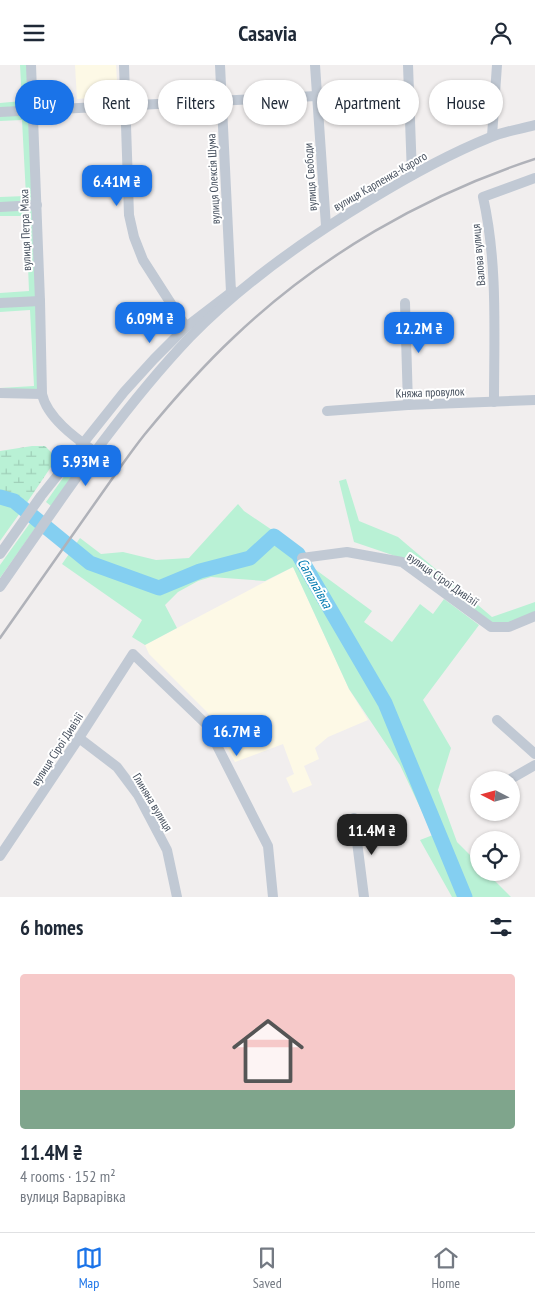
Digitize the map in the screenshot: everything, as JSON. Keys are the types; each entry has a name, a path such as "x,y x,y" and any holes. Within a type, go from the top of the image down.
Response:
{"street":[{"name":"вулиця Петра Маха","path":"31,65 32,80"},
{"path":"124,65 125,80"},
{"name":"вулиця Олексія Шума","path":"220,65 221,80"},
{"name":"вулиця Свободи","path":"314,65 326,226"},
{"path":"408,65 412,175"},
{"path":"492,136 497,65"},
{"path":"233,100 316,96"},
{"path":"0,112 15,111"},
{"name":"вулиця Петра Маха","path":"34,125 42,394"},
{"path":"127,125 130,215 134,237 144,260 186,327"},
{"name":"вулиця Олексія Шума","path":"223,125 231,291"},
{"name":"вулиця Карпенка-Карого","path":"0,587 95,453 154,377 192,336 250,283 326,226 412,175 492,136 535,125"},
{"name":"Валова вулиця","path":"494,402 494,290 488,219 483,197 535,178"},
{"path":"0,207 37,205"},
{"name":"вулиця Карпенка-Карого","path":"0,554 41,496 124,392 154,359 186,327 231,291 250,283"},
{"path":"0,303 40,301"},
{"path":"405,303 408,405"},
{"path":"0,393 42,394 44,404 71,435 95,453"},
{"name":"Княжа провулок","path":"327,411 408,405 535,400"},
{"name":"вулиця Сірої Дивізії","path":"302,558 347,552 402,562 491,627 508,627 535,616"},
{"name":"вулиця Сірої Дивізії","path":"0,856 80,738 133,654 206,724 268,846 273,897"},
{"path":"497,720 535,754"},
{"name":"Глиняна вулиця","path":"80,738 117,767 138,795 167,850 177,897"},
{"path":"520,774 535,765"},
{"path":"354,817 364,897"}],"shaded area":[{"path":"75,65 116,65 117,80 84,80 84,98 77,99"},
{"path":"293,567 349,689 368,720 328,737 315,748 319,759 304,766 312,785 293,793 286,778 294,774 283,744 235,762 207,712 149,654 145,645"}],"green space":[{"path":"20,65 28,65 29,80 21,80"},
{"path":"15,102 15,108 0,109 0,103"},
{"path":"15,114 15,120 0,121 0,115"},
{"path":"22,125 31,125 34,203 0,204 0,197 26,196"},
{"path":"34,209 37,298 0,300 0,293 29,291 26,216 0,216 0,210"},
{"path":"38,304 39,391 0,388 34,386 30,310 0,312 0,306"},
{"path":"45,446 57,458 26,504 17,496 0,491 0,451"},
{"path":"84,448 89,452 51,506 46,502"},
{"path":"346,479 359,521 398,537 492,617 535,602 535,612 508,624 492,624 404,559 354,542 339,481"},
{"path":"0,503 12,506 20,513 0,541"},
{"path":"238,504 244,511 306,553 312,567 372,611 364,622 392,642 420,604 433,614 444,599 479,625 423,700 451,748 438,790 457,842 470,855 470,881 495,881 511,897 452,897 420,840 433,835 400,765 349,689 293,567 265,581 211,577 198,581 178,592 165,605 177,628 145,645 132,637 142,620 62,564 80,538 101,554 123,552 156,560 189,558"},
{"path":"30,523 36,527 0,578 0,565"}],"water":[{"path":"0,491 17,496 26,504 20,513 12,506 0,503"}],"waterway":[{"name":"Сапалаївка","path":"0,497 14,501 90,563 159,588 200,571 250,558 274,536 298,554 385,703 465,897"}],"railway":[{"path":"0,638 145,434 177,396 234,337 301,280 375,231 453,191 535,159"}]}
